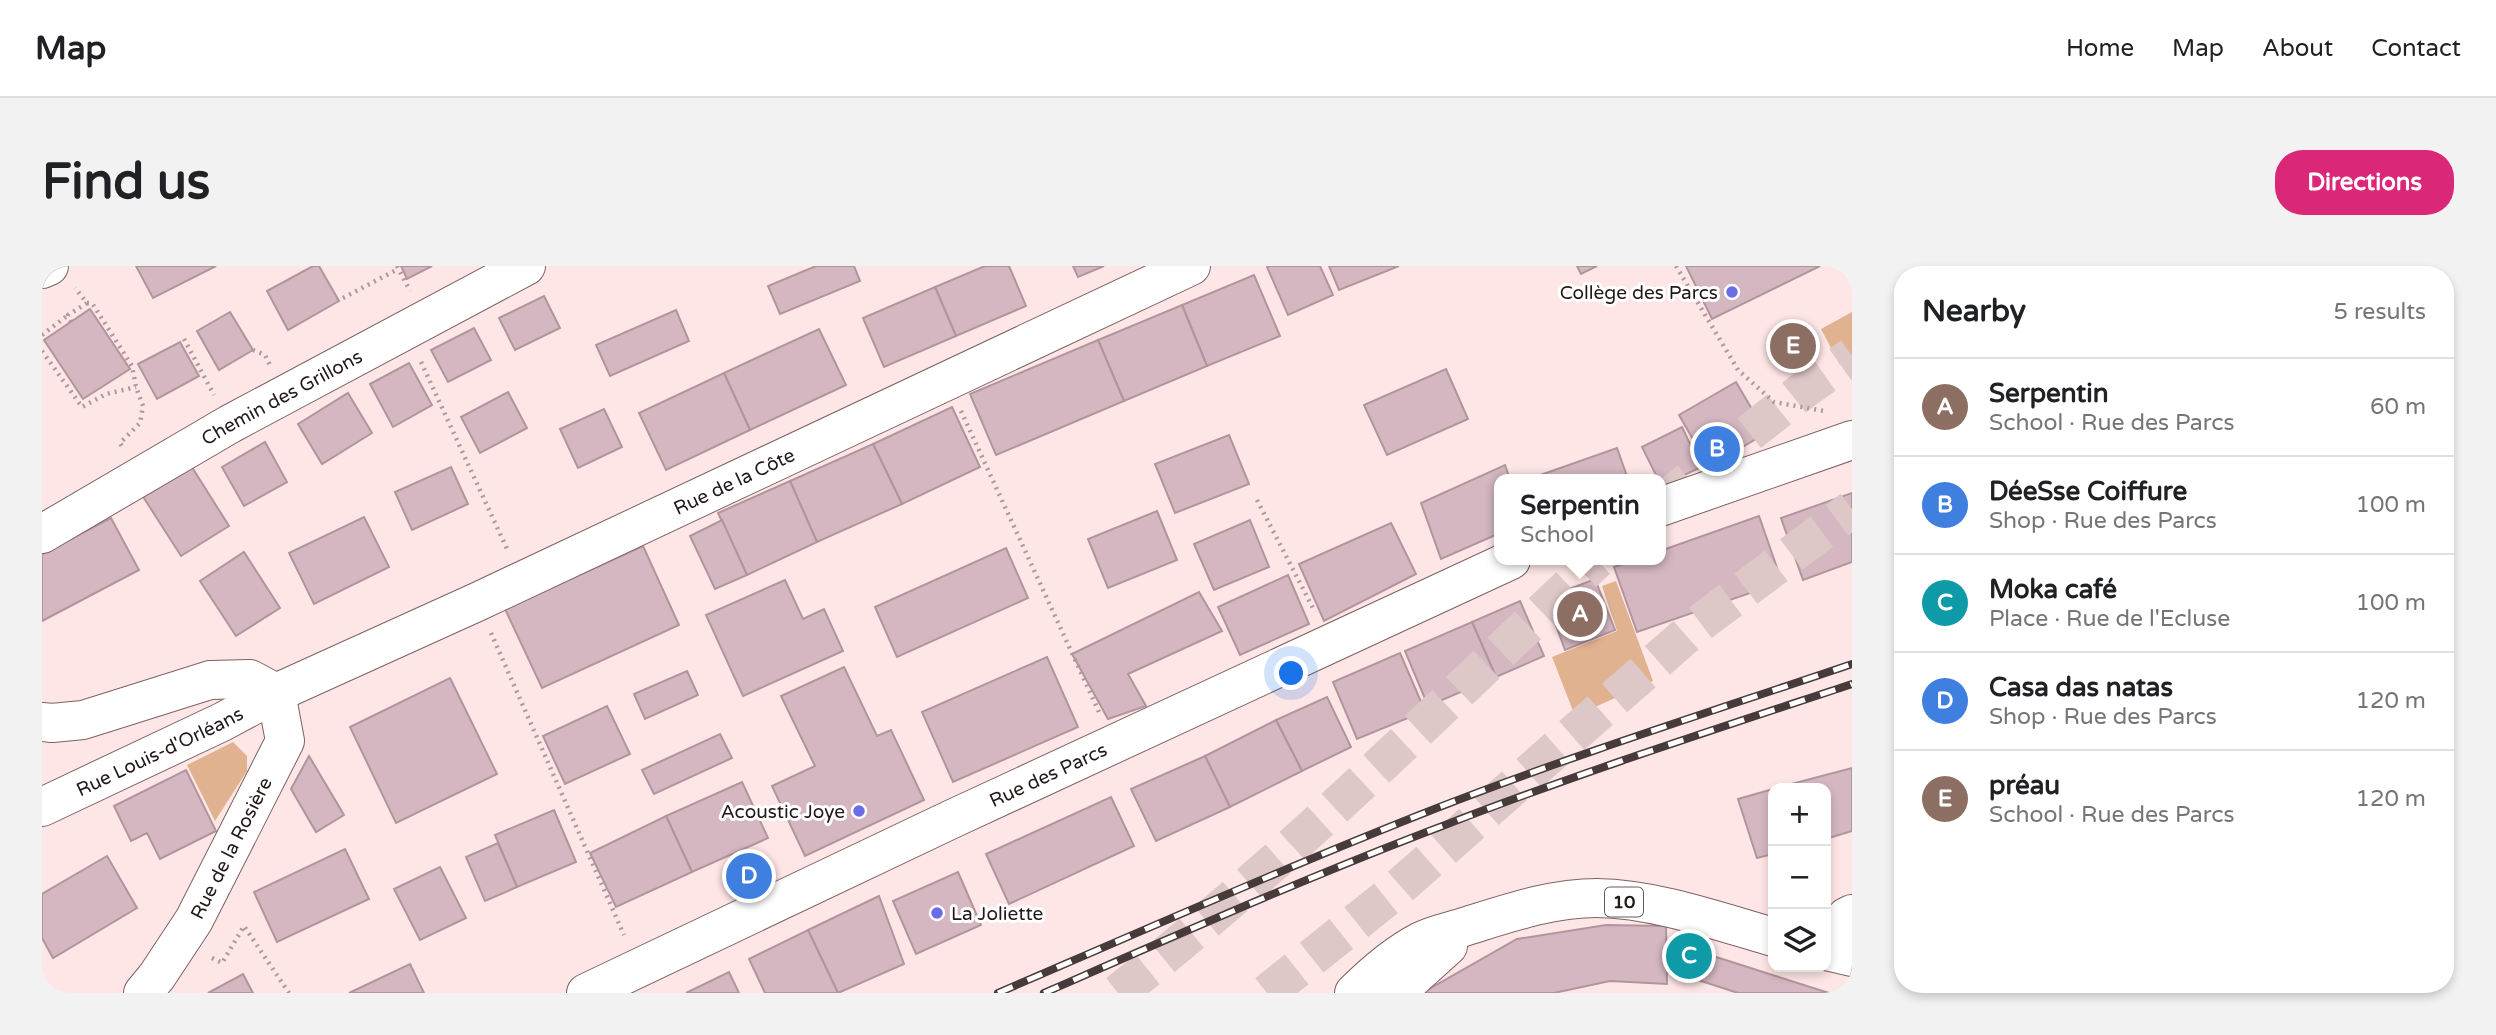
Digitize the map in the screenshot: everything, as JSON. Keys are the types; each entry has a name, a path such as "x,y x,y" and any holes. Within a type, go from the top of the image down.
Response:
{"street":[{"path":"42,269 49,266"},
{"name":"Chemin des Grillons","path":"42,534 230,424 526,266"},
{"name":"Rue de la Côte","path":"276,693 477,602 1191,266"},
{"path":"1666,505 1852,440"},
{"name":"Rue des Parcs","path":"586,993 952,819 1500,565"},
{"path":"42,722 83,720 210,680 250,679 276,693"},
{"name":"Rue Louis-d'Orléans","path":"42,807 222,722 276,693"},
{"name":"Rue de la Rosière","path":"143,993 194,920 285,741 276,693"},
{"name":"10","path":"1354,993 1398,954 1415,945 1473,924 1556,902 1597,898 1641,904 1768,936"},
{"path":"1831,934 1852,914"},
{"name":"10","path":"1396,993 1473,924"},
{"path":"1831,952 1852,957"}],"path":[{"path":"1676,266 1738,370 1774,402 1826,411"},
{"path":"343,298 398,269"},
{"path":"87,303 92,303 132,366 143,406 140,424 120,443 143,473"},
{"path":"42,335 68,315"},
{"path":"405,330 522,580"},
{"path":"184,339 230,424"},
{"path":"42,351 82,407 106,394 136,387"},
{"path":"947,380 1100,714"},
{"path":"1257,500 1316,614"},
{"path":"477,602 626,938"},
{"path":"178,944 222,962 244,926 289,993"}],"shaded area":[{"path":"1852,312 1852,358 1840,365 1821,329"},
{"path":"1616,581 1653,681 1575,716 1552,657 1617,631 1602,586"},
{"path":"233,742 247,756 247,771 215,821 187,765"}],"building":[{"path":"136,266 216,266 153,298"},
{"path":"313,266 319,266 339,301 288,330 267,291"},
{"path":"401,266 432,266 407,279"},
{"path":"816,266 854,266 860,281 780,314 768,286"},
{"path":"985,266 1009,266 1026,306 956,336 935,287"},
{"path":"1073,266 1104,266 1078,277"},
{"path":"1320,266 1333,295 1288,315 1267,267"},
{"path":"1329,266 1399,266 1339,290"},
{"path":"1577,266 1597,266 1581,274"},
{"name":"Collège des Parcs","path":"1686,266 1820,266 1712,319"},
{"path":"1254,275 1280,336 1207,366 1182,305"},
{"path":"935,287 956,336 884,367 863,318"},
{"path":"544,296 560,328 515,350 499,318"},
{"path":"1182,305 1207,366 1124,401 1098,340"},
{"path":"90,309 130,369 83,399 44,340"},
{"path":"676,310 689,341 610,376 596,345"},
{"path":"230,312 253,350 219,370 197,331"},
{"path":"474,328 491,360 448,382 431,350"},
{"path":"819,329 846,385 750,430 724,373"},
{"path":"1098,340 1124,401 996,455 970,394"},
{"path":"180,342 199,376 157,399 138,364"},
{"path":"409,363 432,405 393,427 370,384"},
{"path":"1446,369 1468,419 1387,455 1364,405"},
{"path":"724,373 750,430 666,470 639,413"},
{"path":"1736,382 1766,433 1709,467 1679,415"},
{"path":"508,392 527,428 480,453 461,417"},
{"path":"348,393 372,433 322,464 298,424"},
{"path":"952,407 980,467 902,504 873,444"},
{"path":"604,409 622,447 578,468 560,429"},
{"path":"1682,427 1701,467 1666,484 1666,474 1656,474 1642,447"},
{"path":"1229,435 1249,484 1175,513 1155,464"},
{"path":"265,442 287,482 244,506 222,467"},
{"path":"873,444 902,504 817,542 790,481"},
{"path":"1617,448 1626,474 1543,474"},
{"path":"190,464 229,526 181,556 142,495"},
{"path":"1505,465 1508,474 1494,474 1494,536 1441,559 1421,503"},
{"path":"451,467 468,504 412,530 395,492"},
{"path":"790,481 817,542 747,575 718,513"},
{"path":"1852,493 1852,562 1803,580 1781,518"},
{"path":"1157,511 1177,560 1108,588 1088,539"},
{"path":"1759,516 1782,582 1637,632 1614,567 1666,565 1666,549"},
{"path":"364,517 389,567 314,604 289,553"},
{"path":"111,518 139,570 42,621 42,554"},
{"path":"722,520 747,575 715,589 690,536"},
{"path":"1250,520 1269,567 1214,590 1194,544"},
{"path":"1391,523 1416,574 1324,621 1299,564"},
{"path":"643,546 679,625 542,688 505,609"},
{"path":"1006,548 1028,598 897,657 875,607"},
{"path":"244,552 280,608 236,636 200,581"},
{"path":"1288,575 1309,624 1240,655 1218,607"},
{"path":"1595,579 1615,630 1565,650 1546,598"},
{"path":"785,580 803,619 824,609 843,651 743,696 706,615"},
{"path":"1199,592 1222,631 1128,674 1146,706 1108,719 1072,654"},
{"path":"1520,601 1544,656 1496,677 1472,622"},
{"path":"1472,622 1496,677 1428,706 1405,651"},
{"path":"1400,653 1425,711 1357,739 1333,682"},
{"path":"1047,657 1078,727 953,782 922,712"},
{"path":"844,667 877,736 891,730 924,800 805,856 772,786 815,766 781,696"},
{"path":"687,671 698,695 645,719 634,694"},
{"path":"450,678 497,774 396,823 350,727"},
{"path":"1327,697 1351,747 1302,771 1276,720"},
{"path":"607,706 630,754 565,784 543,736"},
{"path":"1276,720 1302,771 1230,807 1205,756"},
{"path":"720,734 732,758 654,794 642,770"},
{"path":"309,756 344,815 316,832 291,789"},
{"path":"1205,756 1230,807 1156,841 1131,789"},
{"path":"1852,768 1852,831 1831,837 1831,783 1795,783"},
{"path":"186,770 216,831 160,859 147,833 131,841 114,806"},
{"path":"742,782 768,838 692,872 666,816"},
{"path":"1768,790 1768,855 1757,858 1738,799"},
{"path":"1111,797 1134,846 1009,904 986,854"},
{"path":"554,810 576,862 517,887 495,835"},
{"path":"666,816 692,872 616,907 590,853"},
{"path":"498,843 517,887 485,901 466,857"},
{"path":"345,849 369,899 277,942 254,892"},
{"path":"107,856 137,908 53,958 42,938 42,894"},
{"path":"440,867 466,918 420,940 394,889"},
{"name":"La Joliette","path":"958,872 981,925 916,954 893,901"},
{"path":"879,896 904,964 838,993 808,930"},
{"path":"1606,925 1666,926 1667,984 1610,981 1554,993 1422,993 1517,939"},
{"path":"808,930 838,993 765,993 749,959"},
{"path":"1666,941 1829,993 1738,993 1667,970"},
{"path":"410,964 424,993 349,993"},
{"path":"729,972 739,993 686,993"},
{"path":"243,974 253,993 208,993"}],"tunnel":[{"path":"1666,499 1801,392 1852,356"},
{"path":"1267,993 1389,896 1700,623 1852,509"},
{"path":"1118,993 1181,943 1302,837 1592,565"}],"railway":[{"path":"998,993 1272,875 1437,808 1591,752 1852,664"},
{"path":"1044,993 1394,844 1597,769 1852,684"}],"place":[{"name":"Collège des Parcs","path":"1732,292"},
{"name":"préau","path":"1793,346"},
{"name":"DéeSse Coiffure","path":"1717,449"},
{"name":"Serpentin","path":"1580,614"},
{"name":"Acoustic Joye","path":"859,811"},
{"name":"Casa das natas","path":"749,876"},
{"name":"La Joliette","path":"937,913"},
{"name":"Moka café","path":"1689,956"}]}
